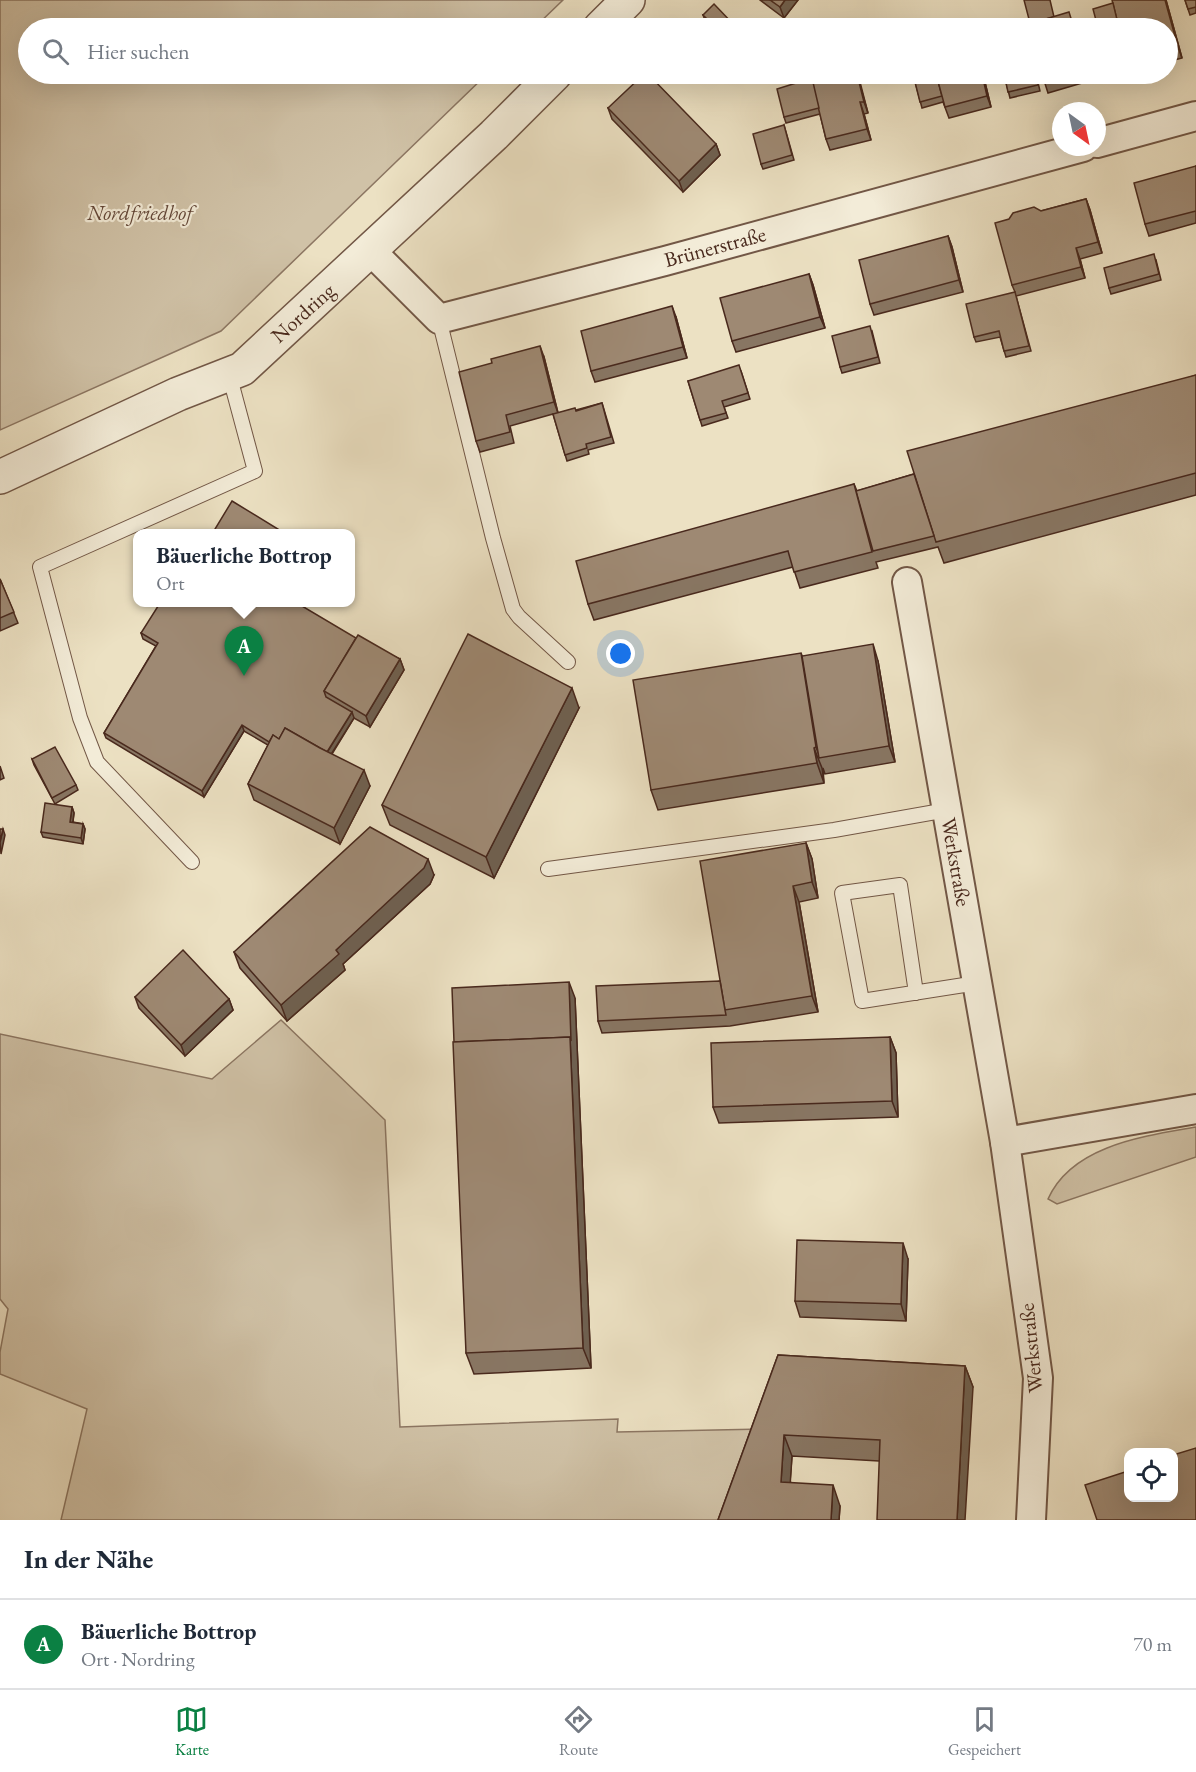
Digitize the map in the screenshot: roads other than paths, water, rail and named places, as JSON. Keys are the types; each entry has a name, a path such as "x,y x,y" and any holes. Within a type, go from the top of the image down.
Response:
{"street":[{"path":"610,18 628,0"},
{"name":"Nordring","path":"0,477 178,394 242,369 494,135 545,84"},
{"path":"1106,141 1196,116"},
{"name":"Brünerstraße","path":"438,319 665,261 1052,155"},
{"path":"371,250 438,319"},
{"name":"Werkstraße","path":"907,582 1005,1142 1038,1378 1031,1520"},
{"path":"1005,1142 1196,1109"}],"lane":[{"path":"438,319 513,609 568,662"},
{"path":"192,862 97,762 80,718 40,567 255,471 229,374"},
{"path":"548,869 834,830 947,810"},
{"path":"916,993 900,885 842,893 862,1001 916,993 977,983"}],"place":[{"name":"Bäuerliche Bottrop","path":"244,676"}],"park label":[{"name":"Nordfriedhof","path":"140,213"}]}
